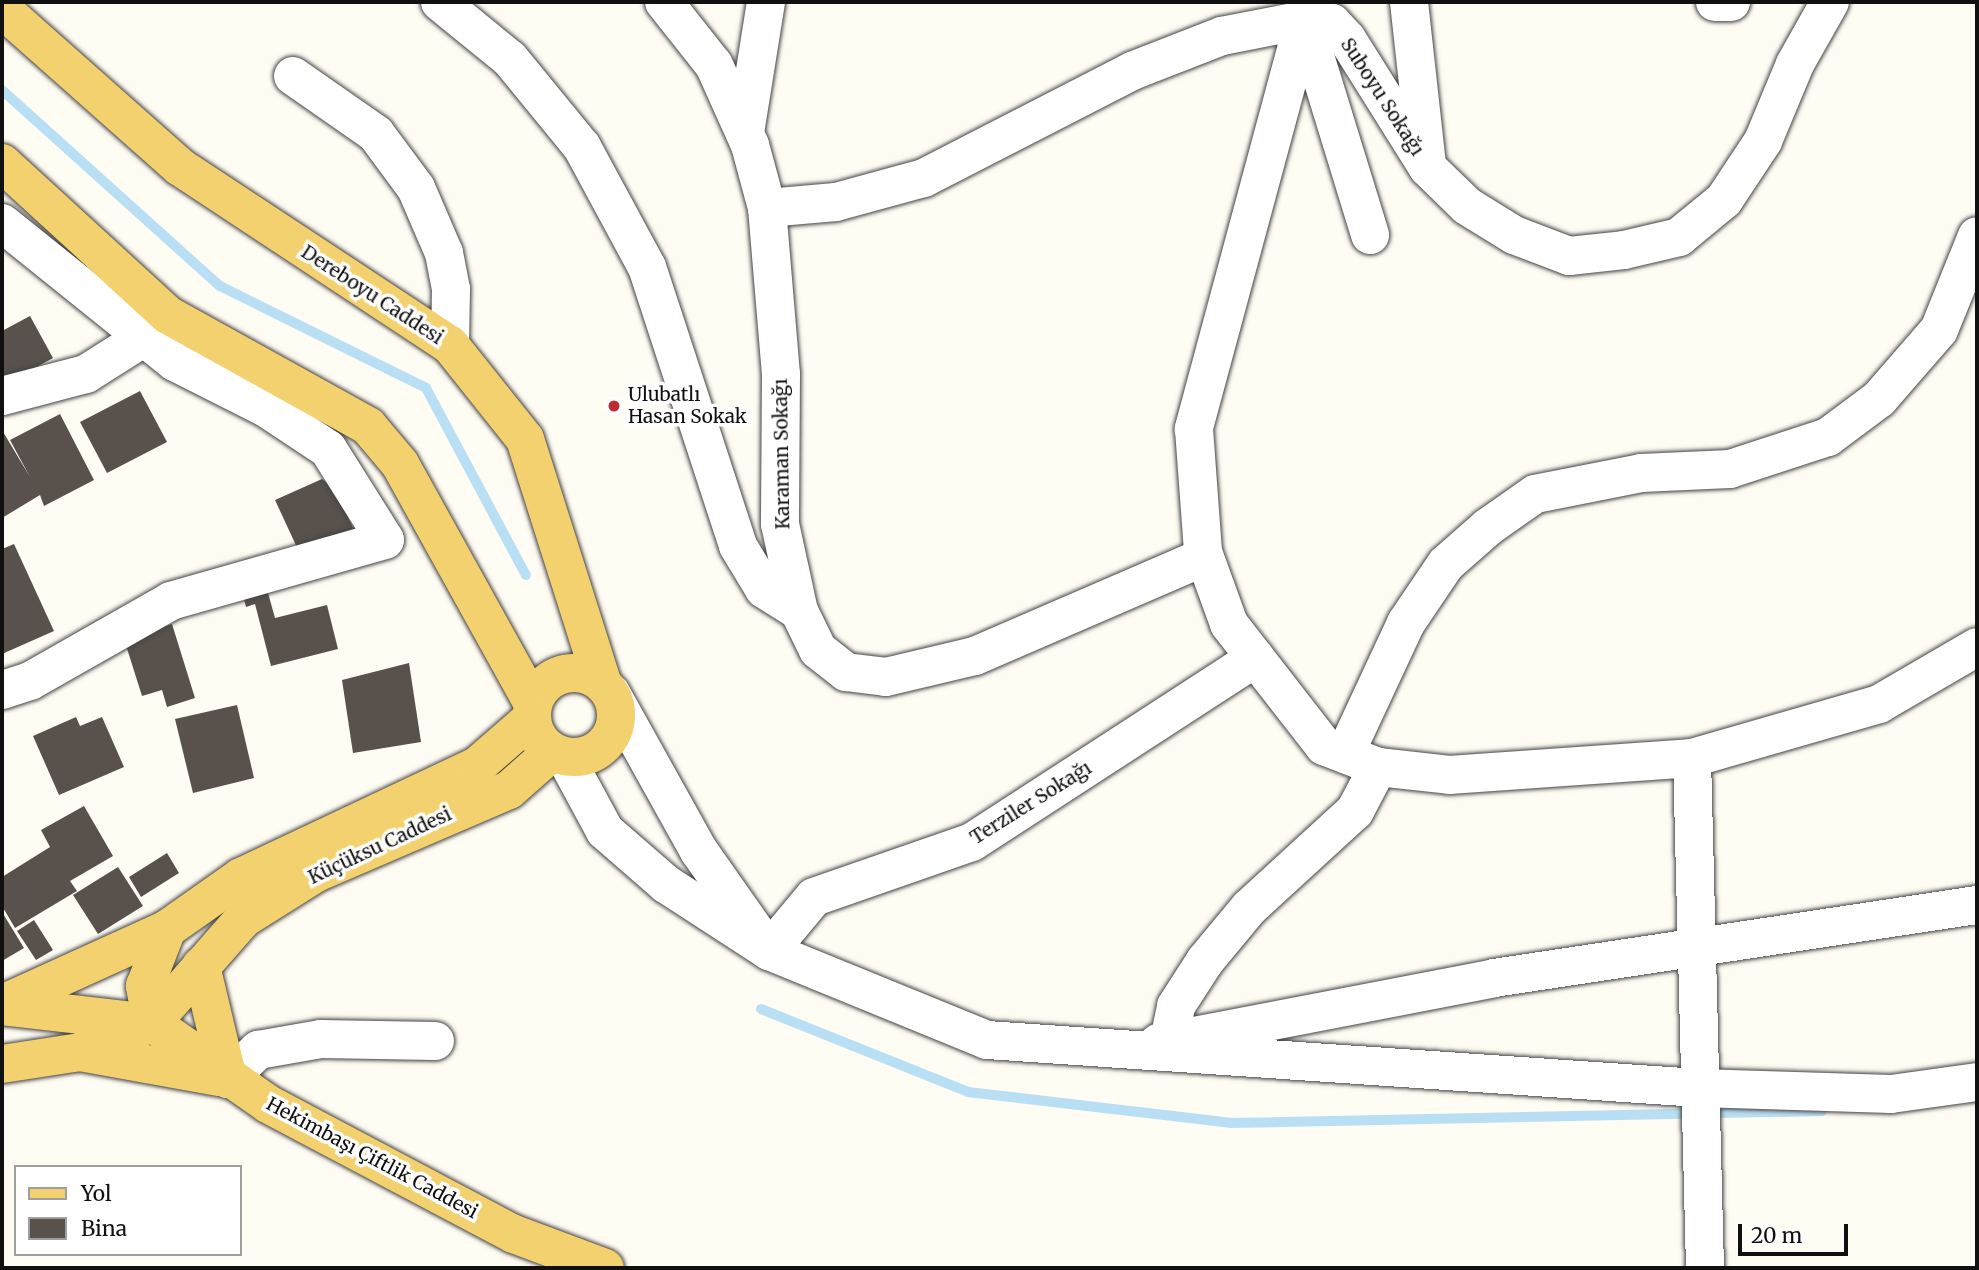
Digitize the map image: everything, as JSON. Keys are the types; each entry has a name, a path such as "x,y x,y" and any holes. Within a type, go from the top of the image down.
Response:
{"main road":[{"name":"Dereboyu Caddesi","path":"2,9 180,167 450,345 525,439 606,687 617,706 612,734 593,753 559,754"},
{"path":"2,163 167,315 368,426 400,464 532,710 559,754"},
{"name":"Küçüksu Caddesi","path":"2,1005 167,929 241,877 477,766 532,710 561,674 590,674 606,687"},
{"name":"Küçüksu Caddesi","path":"2,1064 80,1052 152,1023 243,919 316,873 509,790 559,754"},
{"path":"2,1005 152,1023 145,986 167,929"},
{"path":"80,1052 228,1079 201,966"},
{"name":"Hekimbaşı Çiftlik Caddesi","path":"152,1023 228,1079 514,1234 605,1268"}],"street":[{"path":"440,2 510,59 582,147 647,267 738,546 764,589 799,611"},
{"name":"Karaman Sokağı","path":"664,2 715,65 745,132 767,208 781,374 780,524 799,611 818,650 846,672 886,677 975,656 1204,557"},
{"path":"745,132 766,2"},
{"path":"1409,2 1428,168"},
{"path":"1715,2 1731,2"},
{"name":"Suboyu Sokağı","path":"767,208 836,202 924,178 1132,71 1222,36 1304,20 1332,23 1347,39 1428,168 1467,206 1514,235 1569,256 1679,237 1724,200 1763,141 1795,64 1830,2"},
{"path":"1304,20 1370,235"},
{"path":"1304,20 1194,429 1204,557 1211,589 1255,658 1324,746 1362,760 1450,775 1692,758 1879,704 1973,652"},
{"path":"293,76 376,134 416,188 446,265 450,345"},
{"path":"2,223 143,338 328,449 385,540 171,601 30,681 2,690"},
{"path":"1169,1040 1176,1006 1205,961 1250,908 1355,811 1362,760 1406,623 1446,564 1488,527 1535,494 1641,473 1730,469 1828,437 1879,399 1939,330 1977,236"},
{"path":"2,396 86,374 143,338"},
{"name":"Terziler Sokağı","path":"769,951 814,897 972,842 1255,658"},
{"path":"606,687 699,851 769,951"},
{"path":"559,754 605,831 666,884 769,951 987,1040 1699,1109 1891,1094 1977,1082"},
{"path":"1692,758 1705,1268"},
{"path":"1123,1053 1169,1040 1695,946 1977,905"},
{"path":"228,1079 258,1050 321,1039 435,1041"}],"building":[{"path":"30,316 53,358 2,386 2,331"},
{"path":"140,391 167,442 107,473 80,422"},
{"path":"60,414 94,480 44,506 40,495 2,518 2,430 30,477 10,440"},
{"path":"322,479 336,490 354,530 300,554 275,500"},
{"path":"14,544 54,631 2,654 2,549"},
{"path":"265,582 275,618 327,605 338,649 271,666 255,604 246,607 241,588"},
{"path":"172,624 195,698 167,707 162,690 142,696 124,639"},
{"path":"409,663 421,742 353,753 342,680"},
{"path":"237,705 254,778 193,793 175,719"},
{"path":"76,717 80,726 102,717 124,767 59,795 33,736"},
{"path":"84,806 113,856 70,881 77,891 15,928 2,906 2,877 50,847 41,830"},
{"path":"167,853 179,873 141,897 129,877"},
{"path":"118,867 143,906 98,934 73,895"},
{"path":"2,912 24,948 2,961"},
{"path":"34,920 53,950 36,960 17,931"}],"waterway":[{"path":"2,90 220,286 426,388 526,575"},
{"path":"761,1009 968,1092 1230,1123 1822,1111"}],"place":[{"name":"Ulubatlı Hasan Sokak","path":"614,406"}]}
